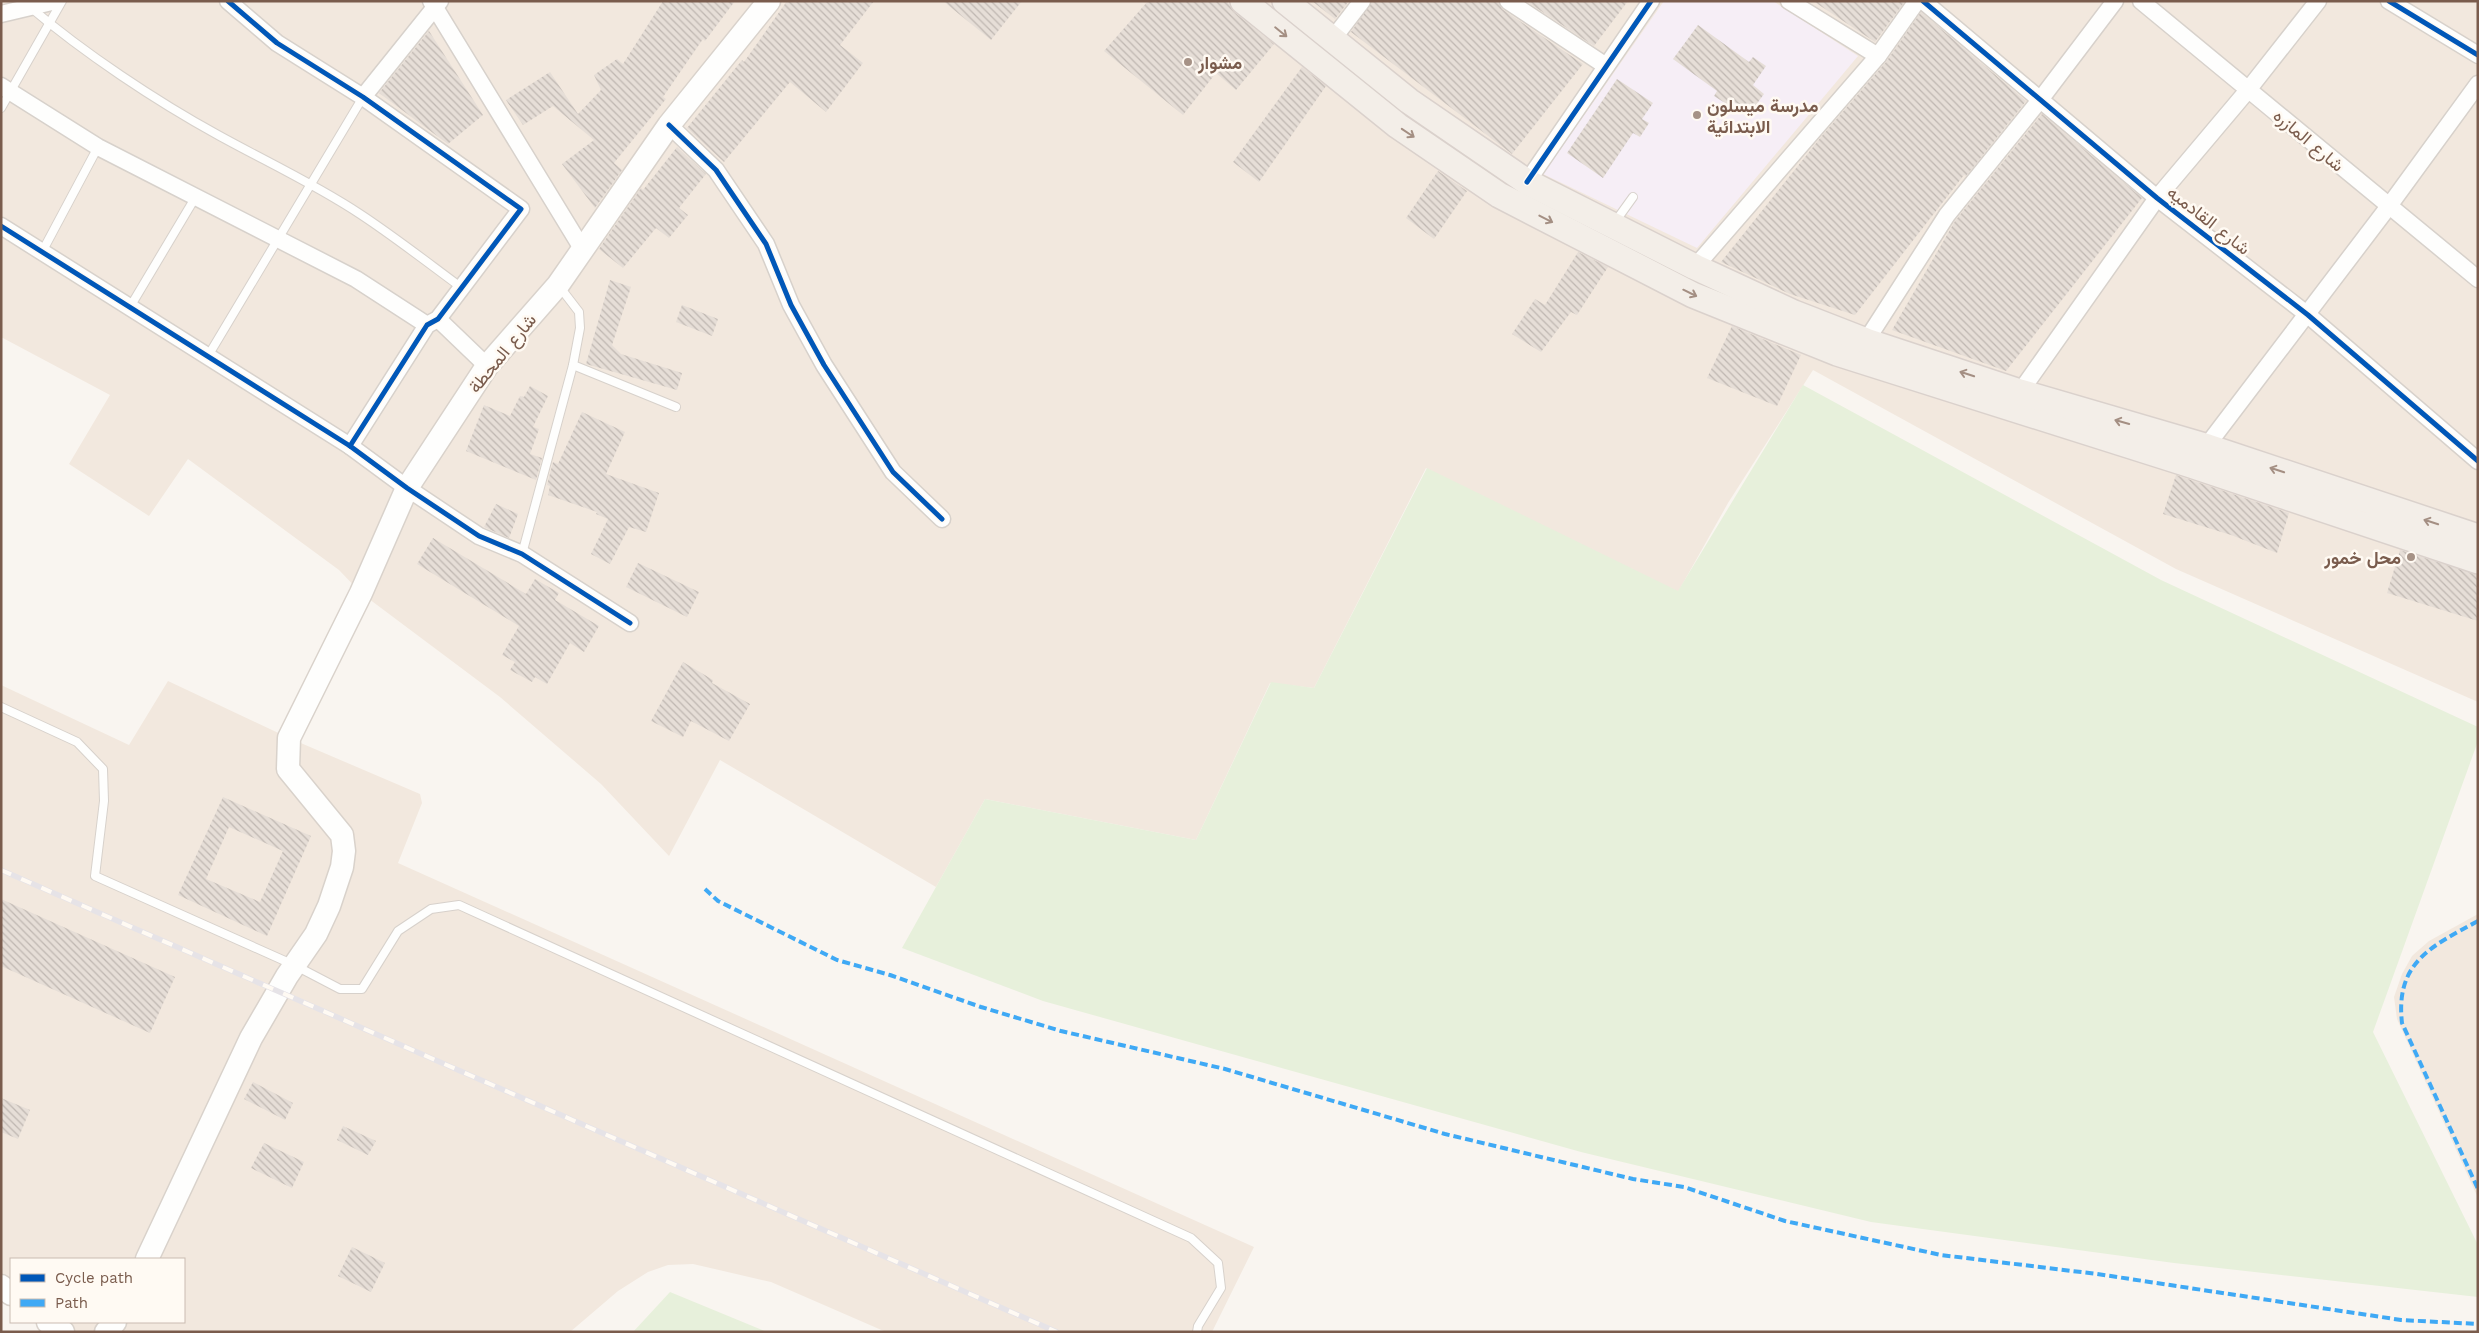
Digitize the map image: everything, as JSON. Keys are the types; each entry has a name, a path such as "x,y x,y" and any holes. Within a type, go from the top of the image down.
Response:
{"main road":[{"name":"شارع المحطة","path":"294,965 316,934 329,906 342,867 344,851 342,835 288,769 290,738 361,593 407,488 487,366 558,285 669,125 768,1"},
{"path":"1243,1 1398,126 1499,195 1693,295 1837,353 2188,464 2478,561"},
{"path":"1284,1 1409,101 1527,182 1695,268 1794,313 1866,341 2020,392 2208,447 2478,537"},
{"path":"147,1258 250,1038 294,965"},
{"path":"50,1323 63,1332"}],"street":[{"path":"1,14 56,1"},
{"path":"228,1 277,43 363,96 521,209 462,288 432,322 350,446"},
{"path":"1332,40 1362,1"},
{"path":"1508,1 1606,66"},
{"path":"1527,182 1651,1"},
{"path":"1789,1 1878,56"},
{"path":"1695,268 1878,56 1917,1"},
{"name":"شارع القادميه","path":"1923,1 2157,198 2308,314 2478,461"},
{"path":"1837,353 1866,341 1947,215 2040,100 2115,1"},
{"name":"شارع المازره","path":"2141,1 2478,279"},
{"path":"2020,392 2157,198 2248,90 2318,1"},
{"path":"2388,1 2478,55"},
{"path":"363,96 436,4 583,250"},
{"path":"2188,464 2208,447 2478,84"},
{"path":"6,89 98,147 195,198 278,238 432,322 487,366"},
{"path":"669,125 716,170 766,244 791,304 824,365 893,472 942,519"},
{"path":"1,226 350,446 407,488 479,536 522,554 630,623"}],"lane":[{"path":"1,108 6,89 51,24 62,1"},
{"path":"30,7 145,90 192,120 311,184 360,214 462,288"},
{"path":"208,356 363,96"},
{"path":"42,252 98,147"},
{"path":"1613,225 1633,197"},
{"path":"130,307 195,198"},
{"path":"522,554 573,365 580,328 579,312 558,285"},
{"path":"573,365 676,408"},
{"path":"1,707 77,742 102,768 104,801 95,876 294,965 340,989 362,989 398,931 431,910 459,905 1191,1238 1218,1263 1221,1288 1198,1326 1197,1332"}],"shaded area":[{"path":"1,1 2478,1 2478,702 2176,569 1813,370 1728,503 1673,601 1426,468 1314,688 1270,683 1196,840 985,799 936,887 720,760 669,856 601,784 500,697 361,593 339,570 188,459 149,516 69,464 110,395 1,337"},
{"name":"مدرسة ميسلون الابتدائية","path":"1664,1 1773,1 1858,56 1697,248 1543,174"},
{"path":"168,681 289,738 420,794 422,803 398,863 1254,1247 1212,1332 886,1332 771,1282 693,1264 668,1265 648,1272 618,1291 570,1332 61,1332 49,1323 185,1323 185,1258 10,1258 10,1293 1,1286 1,685 129,745"},
{"path":"2478,914 2478,1198 2397,1019 2394,997 2402,974 2412,956 2429,941"}],"green space":[{"path":"1803,385 2161,580 2478,727 2478,741 2373,1032 2478,1245 2478,1297 2174,1263 1871,1222 1581,1152 1043,1001 902,948 985,799 1196,840 1271,682 1314,688 1427,468 1678,591"},
{"path":"670,1292 767,1332 633,1332"}],"building":[{"path":"663,1 735,1 705,41 703,39 663,97 666,99 614,163 622,170 595,208 562,164 594,140 553,106 523,125 506,100 550,72 578,114 601,90 594,75 617,59 623,64"},
{"path":"787,1 874,1 840,45 863,63 826,112 790,82 724,162 687,128 742,60 744,62"},
{"path":"943,1 1022,1 991,40"},
{"name":"مشوار","path":"1148,1 1227,1 1234,12 1274,44 1236,90 1216,73 1183,115 1104,51"},
{"path":"1312,1 1349,1 1335,19"},
{"path":"1372,1 1498,1 1502,9 1583,64 1512,154 1351,32"},
{"path":"1526,1 1628,1 1594,46"},
{"path":"1813,1 1905,1 1875,42"},
{"path":"1921,12 2026,101 1966,176 1964,175 1855,315 1790,294 1721,262 1821,137 1886,62"},
{"path":"1698,25 1749,62 1753,57 1766,66 1753,85 1764,94 1750,113 1731,100 1728,105 1714,96 1717,91 1673,59"},
{"path":"429,31 483,115 448,144 379,93"},
{"path":"1302,67 1326,86 1259,182 1233,162"},
{"path":"1617,79 1653,103 1642,119 1649,123 1640,137 1633,133 1603,178 1567,153"},
{"path":"2042,114 2142,198 2006,371 1892,330 1955,221"},
{"path":"677,147 706,174 679,208 688,215 669,238 656,228 623,268 599,249 641,188 643,190"},
{"path":"1438,171 1467,191 1434,239 1406,218"},
{"path":"1578,252 1608,267 1577,315 1571,312 1541,352 1512,334 1535,299 1545,305"},
{"path":"610,280 631,287 612,345 621,354 682,373 677,390 586,364"},
{"path":"682,305 718,319 712,336 676,322"},
{"path":"1732,326 1801,355 1777,406 1707,378"},
{"path":"530,386 548,396 533,427 539,429 530,454 542,458 536,480 466,451 484,405 510,416 520,396 524,397"},
{"path":"582,412 625,432 606,474 659,493 646,532 629,527 610,564 591,554 608,519 596,514 597,512 548,495 550,486 547,485 553,462 558,464"},
{"path":"2176,475 2289,513 2277,553 2231,535 2163,514"},
{"path":"496,504 518,514 509,538 484,527"},
{"path":"433,538 526,594 535,579 559,593 555,600 599,626 584,652 570,643 547,684 535,677 532,682 510,670 515,662 502,655 519,626 417,564"},
{"path":"2400,550 2478,575 2478,621 2387,593"},
{"path":"638,563 699,592 687,617 626,587"},
{"path":"683,662 713,680 712,683 750,704 729,741 691,721 683,737 651,721"},
{"path":"223,797 311,836 267,936 178,895","holes":["229,827 283,851 260,902 206,879"]},
{"path":"1,899 175,977 150,1033 1,966"},
{"path":"253,1082 293,1103 285,1120 244,1099"},
{"path":"1,1098 30,1110 18,1139 1,1132"},
{"path":"343,1126 376,1141 368,1155 337,1140"},
{"path":"264,1143 304,1162 292,1188 251,1168"},
{"path":"352,1247 385,1263 371,1292 338,1276"}],"railway":[{"path":"1,870 1057,1332"}],"marked path":[{"path":"705,889 718,901 837,960 890,975 981,1007 1061,1031 1225,1069 1445,1134 1633,1179 1684,1187 1785,1221 1941,1255 2097,1274 2401,1320 2478,1324"},
{"path":"2478,921 2446,939 2420,958 2404,985 2401,1002 2402,1023 2478,1189"}],"cycle path":[{"path":"228,1 277,43 363,97 521,209 438,319 427,325 350,446"},
{"path":"1527,182 1651,1"},
{"path":"1923,1 2157,198 2308,315 2478,461"},
{"path":"2389,1 2478,55"},
{"path":"669,125 716,170 766,244 791,305 824,365 893,472 942,519"},
{"path":"1,226 350,446 407,488 479,536 522,554 630,623"}],"place":[{"name":"مشوار","path":"1188,62"},
{"name":"مدرسة ميسلون الابتدائية","path":"1697,115"},
{"name":"محل خمور","path":"2411,557"}]}
